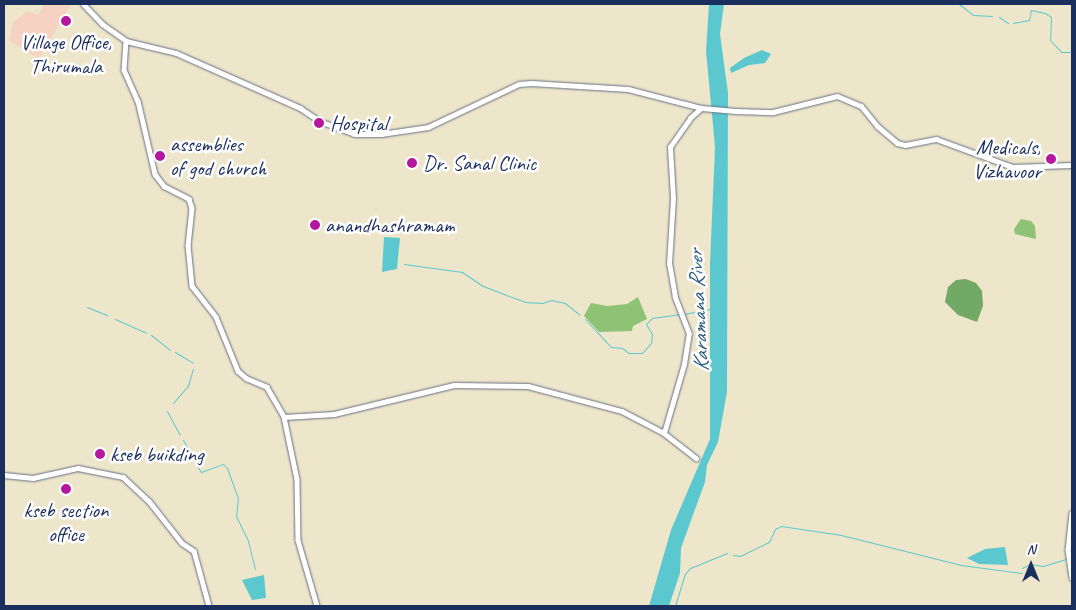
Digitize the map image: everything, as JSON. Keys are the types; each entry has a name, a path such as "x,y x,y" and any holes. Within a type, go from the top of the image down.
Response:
{"main road":[{"path":"83,4 102,24 126,41 176,53 300,108 319,121 354,134 381,134 428,127 519,84 532,83 628,89 701,108 736,111 773,112 837,96 861,106 876,126 897,143 905,145 936,139 1012,166 1072,165"}],"street":[{"path":"126,41 124,70 138,101 155,174 164,186 189,199 192,208 188,250 192,286 216,317 238,371 246,378 268,388 284,417 297,479 298,540 316,606"},
{"path":"664,433 684,364 689,334 676,297 669,264 673,198 670,147 690,118 701,108"},
{"path":"284,417 334,414 454,385 540,389 622,412 664,433 696,458"},
{"path":"4,475 33,478 78,468 123,477 149,501 182,543 194,551 209,606"},
{"path":"1072,513 1068,549 1072,578"}],"shaded area":[{"path":"45,4 71,4 39,59 9,41 13,22 28,11 38,15"}],"green space":[{"path":"1021,219 1031,221 1035,226 1036,239 1015,234 1014,229"},
{"path":"966,279 976,283 982,291 983,306 977,322 958,315 945,302 948,287 956,280"},
{"path":"638,297 647,319 633,326 632,331 599,332 584,316 591,303 607,306 627,304"}],"water":[{"path":"709,4 724,4 720,34 728,93 727,392 718,442 707,465 705,482 681,548 680,573 669,606 649,606 671,530 710,439 710,264 715,147 706,51"},
{"path":"762,50 771,54 765,63 749,65 731,73 730,68 744,58"},
{"path":"384,237 400,238 397,269 382,272"},
{"path":"1005,547 1008,565 979,564 967,558 985,549"},
{"path":"264,575 266,598 252,600 242,580"}],"waterway":[{"path":"959,4 973,15 992,16"},
{"path":"1013,23 1029,20 1031,10 1045,13 1051,17 1050,40 1061,52 1072,52"},
{"path":"999,17 1008,23"},
{"path":"404,264 462,272 483,286 525,302 542,303 551,300 565,303 580,315"},
{"path":"87,307 107,315"},
{"name":"Karamana River","path":"684,314 710,309"},
{"name":"Karamana River","path":"585,319 611,347 622,348 629,353 642,353 651,343 652,334 646,324 652,318 679,314"},
{"path":"115,319 146,333"},
{"path":"151,335 170,350"},
{"path":"175,352 193,363"},
{"path":"173,403 188,386 193,369"},
{"path":"167,411 180,435"},
{"path":"183,440 192,456"},
{"path":"194,461 201,472 223,464 227,468 238,498 236,516 248,541 255,569"},
{"path":"733,555 740,556 769,542 775,529 781,526 841,535 961,565 1021,573"},
{"path":"675,606 685,574 690,568 727,553"},
{"path":"1022,568 1030,564 1043,566 1066,559"}],"place":[{"name":"Village Office, Thirumala","path":"66,21"},
{"name":"Hospital","path":"319,123"},
{"name":"assemblies of god church","path":"160,156"},
{"name":"Medicals, Vizhavoor","path":"1051,159"},
{"name":"Dr. Sanal Clinic","path":"412,163"},
{"name":"anandhashramam","path":"315,225"},
{"name":"kseb buikding","path":"100,454"},
{"name":"kseb section office","path":"66,489"}]}
